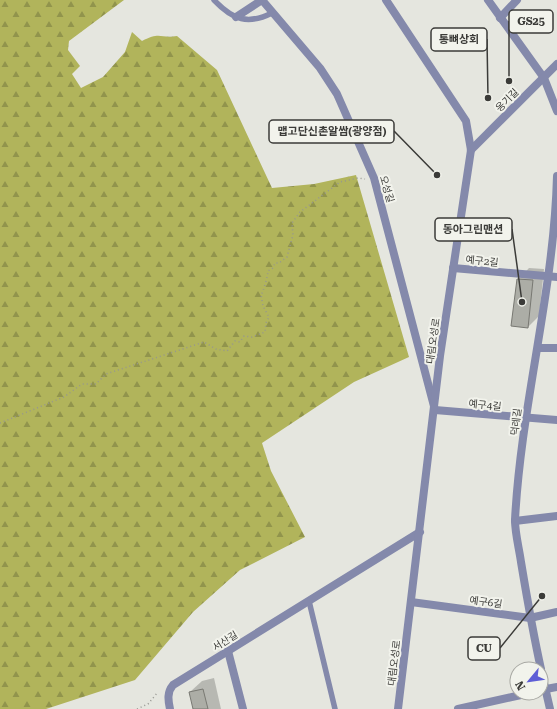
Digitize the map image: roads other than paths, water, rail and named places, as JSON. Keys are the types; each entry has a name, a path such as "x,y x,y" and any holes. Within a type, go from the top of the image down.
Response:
{"street":[{"name":"오성길","path":"236,17 262,0 320,68 337,94 374,178 435,410"},
{"path":"488,0 544,78 557,111"},
{"path":"500,18 517,0"},
{"name":"대림오성로","path":"388,1 466,121 471,150 453,268 398,709"},
{"name":"옹기길","path":"471,150 557,64"},
{"name":"덕례길","path":"539,661 530,618 515,521 526,419 548,277 557,201 557,176"},
{"name":"예구2길","path":"453,268 557,277"},
{"path":"538,348 557,348"},
{"name":"예구4길","path":"435,410 526,419 557,420"},
{"path":"515,521 557,516"},
{"name":"서산길","path":"170,709 168,696 169,689 173,685 420,532"},
{"name":"예구6길","path":"411,602 530,618 557,612"},
{"path":"228,651 243,709"},
{"path":"458,709 509,698"}],"lane":[{"path":"214,0 222,8 236,17 254,20 272,13"},
{"path":"309,601 335,709"}],"place":[{"name":"GS25","path":"509,81"},
{"name":"통뼈상회","path":"488,98"},
{"name":"맵고단신촌알쌈(광양점)","path":"437,175"},
{"name":"동아그린맨션","path":"522,302"},
{"name":"CU","path":"542,596"}]}
